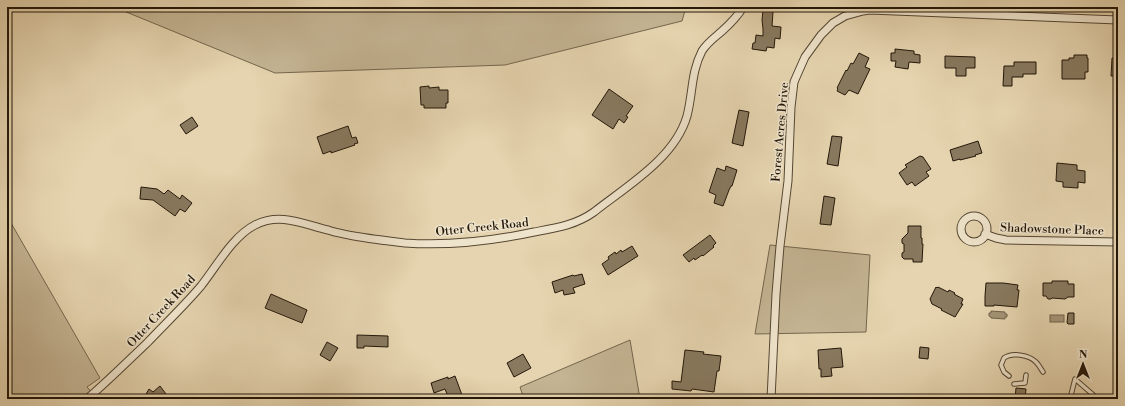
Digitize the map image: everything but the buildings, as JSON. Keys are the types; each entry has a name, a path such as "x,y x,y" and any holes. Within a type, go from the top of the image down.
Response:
{"street":[{"name":"Otter Creek Road","path":"87,399 168,321 201,286 241,234 256,224 272,220 288,219 353,236 406,243 434,244 504,238 561,227 585,218 648,170 671,147 682,129 687,117 695,67 701,54 707,44 733,20 743,7"},
{"name":"Forest Acres Drive","path":"771,399 776,294 788,181 793,88 802,63 821,35 833,23 845,16 870,10 1118,20"},
{"name":"Shadowstone Place","path":"985,234 1006,240 1118,242"}],"lane":[{"path":"1009,376 1004,372 1002,365 1004,358 1010,355 1030,357 1038,363 1043,372"},
{"path":"1014,384 1025,383 1026,375"},
{"path":"1070,399 1075,379 1098,399"}],"shaded area":[{"path":"114,7 686,7 682,21 505,65 275,73"},
{"path":"7,216 100,378 87,387 98,399 7,399"},
{"path":"770,245 870,255 866,332 755,334"},
{"path":"991,311 1005,312 1007,317 1005,317 1005,319 991,318 989,313 991,313"},
{"path":"1050,315 1064,315 1064,322 1050,322"},
{"path":"630,340 640,399 524,399 520,387"}]}
